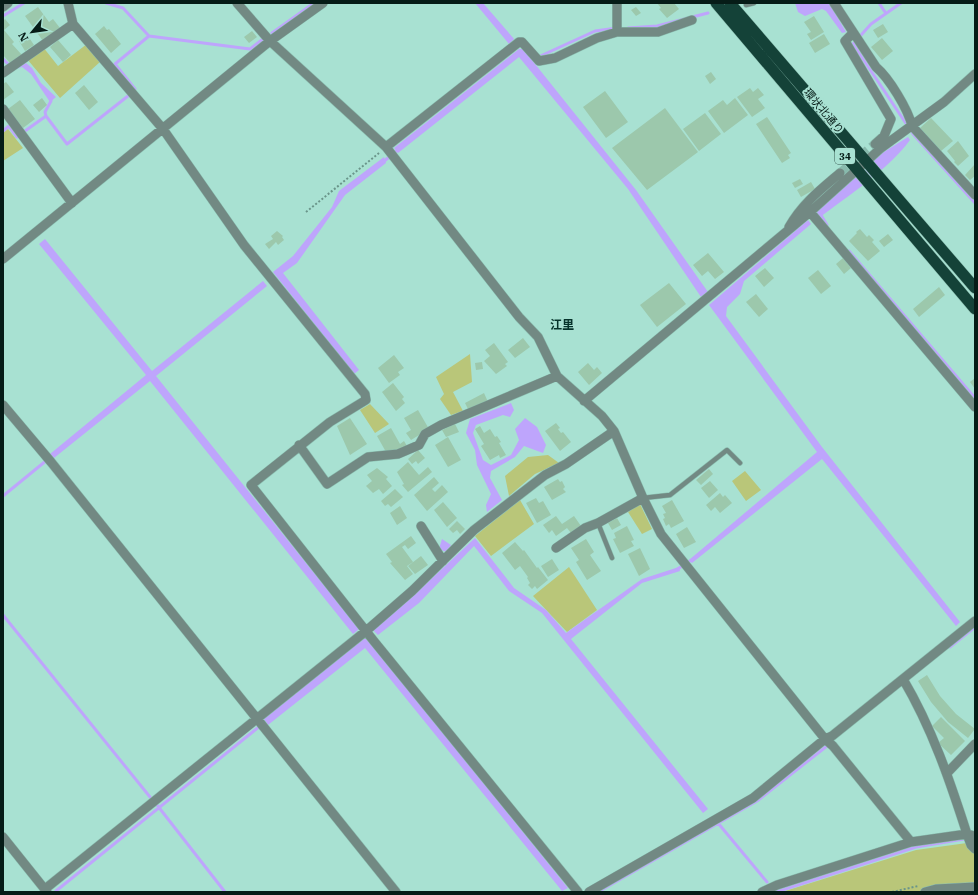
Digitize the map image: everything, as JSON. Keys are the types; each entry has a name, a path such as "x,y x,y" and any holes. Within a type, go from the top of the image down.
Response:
{"highway":[{"name":"環状北通り","path":"716,3 975,309"},
{"name":"環状北通り","path":"730,3 975,288"}],"street":[{"path":"3,7 8,3"},
{"path":"68,3 73,24 163,129 244,245 365,394 366,400 330,422 251,485 369,635 578,892"},
{"path":"237,3 270,41 389,151 519,317 538,337 557,376 602,416 614,431 643,498 661,534 825,739 833,746 911,842"},
{"path":"3,260 270,41 323,3"},
{"path":"617,3 617,28"},
{"path":"834,3 876,67 883,73 910,117 909,128 975,196"},
{"path":"389,151 519,42 522,42 536,58 555,58 617,28 658,32 692,20"},
{"path":"3,73 73,24"},
{"path":"856,37 845,41 891,119 884,136 875,144"},
{"path":"584,401 810,212 880,148 944,102 975,74"},
{"path":"3,109 72,203"},
{"path":"786,232 797,213 809,199 840,173"},
{"path":"810,212 975,407"},
{"path":"299,446 327,484 368,458 398,454 419,445 425,434 441,425 557,376"},
{"path":"3,405 51,462 396,892"},
{"path":"3,837 46,891 256,719 369,635 474,530 545,475 614,431"},
{"path":"556,548 585,528 598,524 643,498"},
{"path":"421,526 443,561"},
{"path":"589,892 753,798 825,739 832,736 905,683 975,621"},
{"path":"905,683 922,713 947,773 971,835 973,847"},
{"path":"947,773 975,744"},
{"path":"762,892 777,885 911,842 971,835"},
{"path":"925,892 936,889 975,887"}],"lane":[{"path":"746,5 754,3"},
{"path":"643,498 670,495 727,450 740,463"},
{"path":"598,524 612,558"}],"path":[{"path":"306,212 389,151"}],"green space":[{"path":"87,44 100,62 60,98 27,59 43,47 58,66"},
{"path":"8,129 23,148 3,161 3,133"},
{"path":"470,354 472,382 453,392 463,411 451,415 440,399 444,394 436,377"},
{"path":"370,404 389,424 375,433 360,410"},
{"path":"548,455 559,463 535,474 509,496 505,476 528,457"},
{"path":"745,471 761,490 746,501 732,481"},
{"path":"520,500 534,524 491,556 475,536"},
{"path":"640,504 652,529 642,534 628,512"},
{"path":"569,567 597,610 567,632 533,596"},
{"path":"967,843 975,844 975,892 782,892 916,850"}],"shaded area":[{"path":"475,3 483,3 514,39 509,44"},
{"path":"795,3 829,3 846,32 842,33 826,11 822,9 805,16 798,12"},
{"path":"519,49 523,49 636,190 708,292 701,297 628,189 519,57 398,153 394,148"},
{"path":"26,63 32,68 41,83 56,97 50,102 31,74 22,67 17,69"},
{"path":"908,137 910,140 880,172 819,218 815,213 879,155"},
{"path":"384,157 386,163 345,195 297,263 283,273 359,370 354,374 273,272 293,256 332,207 339,191"},
{"path":"808,220 811,224 744,281 740,294 727,307 726,316 822,447 960,622 956,626 822,459 692,563 689,560 817,452 709,305"},
{"path":"45,239 152,371 263,281 267,286 156,376 359,629 353,634 150,381 54,458 50,454 146,375 39,244"},
{"path":"511,403 514,410 510,417 503,415 476,425 473,433 483,460 491,465 511,455 519,440 515,429 525,418 537,427 546,445 543,453 524,446 515,457 491,471 490,478 502,500 487,512 486,505 491,494 477,465 475,450 466,433 470,419"},
{"path":"475,538 514,588 546,610 566,633 642,579 679,567 680,571 642,583 571,639 708,809 703,813 542,613 509,591 474,546 419,603 378,635 373,630 413,596"},
{"path":"442,539 451,545 446,552 439,549"},
{"path":"366,637 568,888 562,891 365,648 268,725 263,718"}],"building":[{"path":"657,3 674,3 679,9 667,18 659,9 661,8"},
{"path":"38,7 49,22 53,19 60,28 43,41 25,16"},
{"path":"636,7 641,13 636,16 631,10"},
{"path":"814,16 824,32 811,40 807,34 811,32 804,22"},
{"path":"5,19 10,25 4,30 14,42 12,44 22,55 11,64 3,55 3,21"},
{"path":"883,24 888,32 878,38 873,30"},
{"path":"104,26 107,30 109,29 121,44 111,53 95,34"},
{"path":"252,31 257,37 249,43 244,37"},
{"path":"824,34 830,44 815,53 809,43"},
{"path":"28,36 34,45 25,51 19,41"},
{"path":"882,38 893,51 882,60 871,47"},
{"path":"58,40 71,55 63,62 50,47"},
{"path":"711,72 716,79 710,84 705,76"},
{"path":"6,82 14,92 3,100 3,84"},
{"path":"84,85 98,102 89,110 75,93"},
{"path":"750,88 753,92 758,88 764,95 758,99 765,108 752,117 737,97"},
{"path":"605,91 628,122 606,138 583,107"},
{"path":"42,98 47,105 39,112 33,105"},
{"path":"735,98 748,115 724,133 708,111 723,100 727,105"},
{"path":"20,100 35,119 23,128 8,109"},
{"path":"665,108 698,152 647,190 612,148"},
{"path":"705,113 721,134 699,151 683,129"},
{"path":"767,117 791,153 788,155 790,158 782,163 756,124"},
{"path":"931,118 953,141 941,151 920,128"},
{"path":"958,141 969,156 958,166 947,151"},
{"path":"975,164 975,176 970,180 965,175"},
{"path":"800,179 803,184 795,188 792,183"},
{"path":"811,182 815,189 801,197 797,190"},
{"path":"860,229 867,237 869,235 874,240 872,242 880,251 868,261 849,241"},
{"path":"277,231 283,236 282,237 284,240 278,245 276,242 269,249 265,244 273,239 271,236"},
{"path":"888,234 893,240 884,247 879,241"},
{"path":"708,253 724,272 715,279 708,271 702,276 693,265"},
{"path":"843,258 851,268 844,274 836,264"},
{"path":"765,268 774,278 764,287 755,276"},
{"path":"818,270 831,286 821,294 808,278"},
{"path":"669,283 686,304 657,327 640,305"},
{"path":"939,287 945,295 919,317 913,309"},
{"path":"756,294 768,309 759,317 746,302"},
{"path":"523,338 530,347 515,358 508,350"},
{"path":"494,343 508,362 505,364 507,366 496,374 484,361 490,356 485,350"},
{"path":"394,355 404,368 398,372 400,375 389,383 378,368"},
{"path":"482,362 483,369 476,370 475,363"},
{"path":"588,363 594,370 597,367 602,373 589,385 578,372"},
{"path":"975,378 975,389 970,382"},
{"path":"393,383 404,397 402,399 405,403 396,411 382,392"},
{"path":"484,393 488,402 469,411 465,403"},
{"path":"418,410 429,429 411,440 406,433 411,430 404,418"},
{"path":"350,418 367,444 350,455 337,426"},
{"path":"556,423 560,428 558,429 561,433 563,432 571,442 560,451 545,431"},
{"path":"455,424 459,432 446,437 442,430"},
{"path":"480,426 484,433 490,429 495,437 497,436 506,455 500,458 499,455 490,460 481,446 484,444 475,429"},
{"path":"391,428 400,444 404,441 407,446 399,451 386,452 377,436"},
{"path":"448,437 461,460 448,467 435,445"},
{"path":"418,450 425,458 418,464 416,461 412,464 408,459"},
{"path":"408,462 419,475 428,467 432,472 408,492 402,485 404,484 397,472"},
{"path":"377,468 388,477 386,479 392,486 383,494 379,489 373,493 366,486 372,481 367,475"},
{"path":"709,469 713,474 701,485 696,480"},
{"path":"434,477 439,483 432,489 435,492 442,485 448,492 427,511 414,495"},
{"path":"558,479 560,482 562,481 565,487 563,489 566,492 552,500 544,487"},
{"path":"710,481 718,490 709,498 701,488"},
{"path":"395,489 403,497 391,507 388,504 385,506 381,501"},
{"path":"720,493 723,497 725,495 732,503 720,513 715,507 711,511 706,505"},
{"path":"536,498 539,503 543,501 551,515 537,523 526,503"},
{"path":"672,500 684,521 671,528 669,524 666,526 663,519 665,518 663,514 666,513 662,506"},
{"path":"443,502 457,518 447,527 434,510"},
{"path":"400,506 407,518 397,525 390,513"},
{"path":"556,516 562,524 574,516 581,526 571,533 567,528 556,536 552,530 549,533 543,525"},
{"path":"617,518 621,525 612,530 608,523"},
{"path":"457,521 465,529 460,534 457,530 453,533 449,529"},
{"path":"627,526 634,540 631,541 634,546 620,553 613,539 616,538 614,533"},
{"path":"687,527 696,542 684,548 676,534"},
{"path":"411,536 416,543 408,549 405,545 402,547 413,562 407,566 413,574 405,580 390,563 392,562 386,554"},
{"path":"586,539 594,552 590,555 601,571 587,580 576,562 579,560 571,548"},
{"path":"515,542 523,551 524,550 548,580 537,589 535,586 532,589 528,585 530,583 527,578 528,577 520,566 515,570 502,553"},
{"path":"640,548 650,569 639,576 628,554"},
{"path":"421,556 428,565 415,574 408,566"},
{"path":"552,559 559,570 548,577 541,566"},
{"path":"927,675 940,696 956,714 975,729 968,738 948,722 931,702 918,681"},
{"path":"941,717 965,741 951,755 938,743 944,738 932,726"}],"waterway":[{"path":"3,16 24,3"},
{"path":"106,3 123,8 149,36 250,49 263,39"},
{"path":"272,33 314,3"},
{"path":"879,3 885,12"},
{"path":"901,3 871,24 853,44 913,134 975,203"},
{"path":"628,28 657,26 708,13"},
{"path":"536,58 595,31 617,28"},
{"path":"135,89 115,64 149,36"},
{"path":"3,59 8,64"},
{"path":"25,131 46,116 67,144 128,96"},
{"path":"46,116 45,112 51,98"},
{"path":"3,131 9,126 17,137"},
{"path":"383,162 399,149"},
{"path":"821,215 827,225"},
{"path":"849,251 975,398"},
{"path":"3,496 47,460"},
{"path":"676,570 693,559"},
{"path":"3,615 150,797"},
{"path":"950,647 975,627"},
{"path":"56,891 260,726"},
{"path":"598,892 757,801 827,746"},
{"path":"157,805 225,892"},
{"path":"718,823 767,882"},
{"path":"776,892 916,847 964,839 975,841"}],"tunnel":[{"path":"840,173 875,144"}],"district":[{"name":"江里","path":"562,324"}]}
